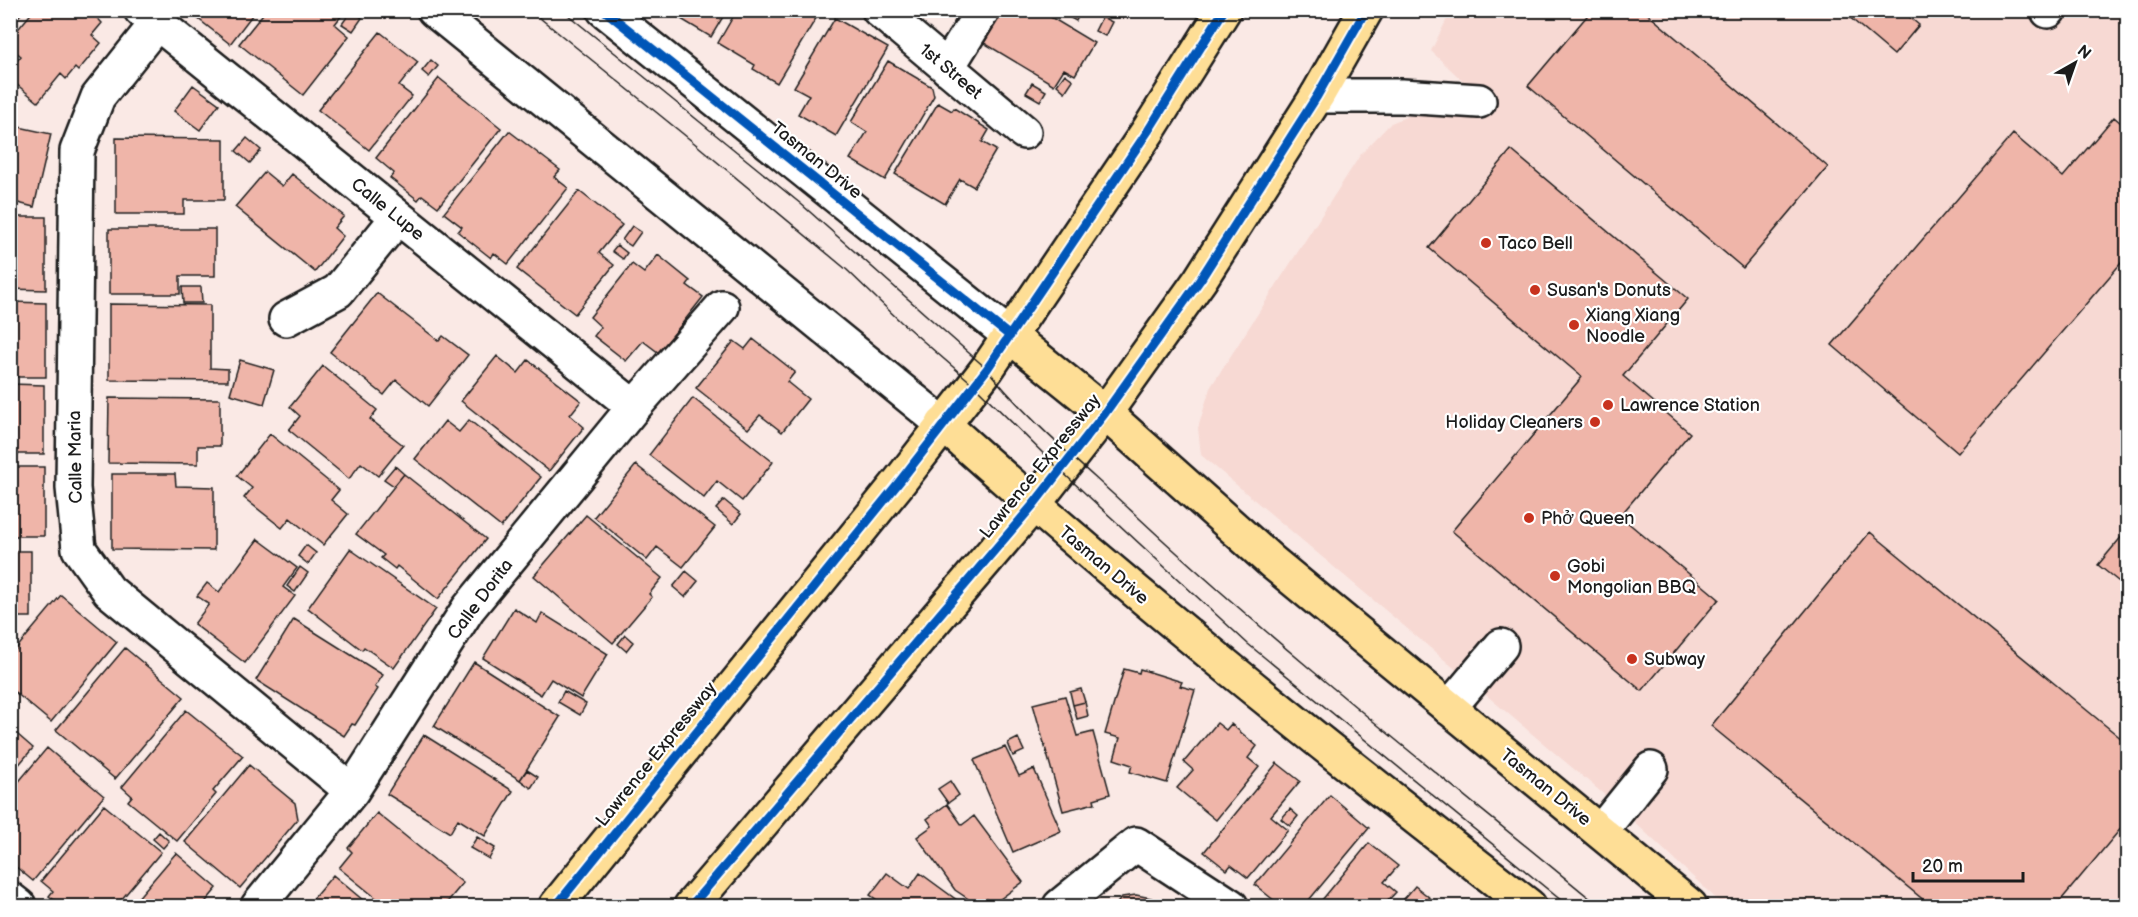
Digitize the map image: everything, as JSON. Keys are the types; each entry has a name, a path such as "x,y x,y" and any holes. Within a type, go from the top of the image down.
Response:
{"main road":[{"name":"Lawrence Expressway","path":"555,906 943,424 1010,336 1148,131 1224,10"},
{"name":"Lawrence Expressway","path":"691,906 1033,505 1105,413 1200,280 1317,96 1366,10"},
{"name":"Tasman Drive","path":"1010,336 1105,413 1272,562 1690,906"},
{"name":"Tasman Drive","path":"943,424 1033,505 1293,723 1529,906"}],"street":[{"name":"Tasman Drive","path":"434,10 943,424"},
{"name":"Tasman Drive","path":"604,10 1010,336"},
{"name":"1st Street","path":"879,10 1023,132"},
{"path":"947,68 983,10"},
{"name":"Calle Lupe","path":"149,17 634,407"},
{"name":"Calle Maria","path":"149,17 98,97 77,151 73,488 80,549 109,591 352,791"},
{"path":"1317,96 1402,96 1479,101"},
{"path":"286,320 338,291 398,217"},
{"name":"Calle Dorita","path":"258,906 352,791 468,609 634,407 722,307"},
{"path":"1449,708 1501,646"},
{"path":"1601,831 1651,769"},
{"path":"1060,906 1136,844 1231,906"},
{"path":"10,900 19,906"}],"shaded area":[{"path":"1451,11 2127,11 2127,906 1724,906 1613,802 1201,455 1198,428 1210,388 1361,154 1391,123 1433,106 1464,82 1431,51"}],"building":[{"path":"10,10 24,10 10,27"},
{"path":"34,10 90,10 102,23 92,35 101,43 78,71 75,68 66,79 61,74 38,102 10,79 10,69 21,56 10,47 10,39"},
{"path":"187,10 256,10 230,44"},
{"path":"266,10 346,10 335,24 349,36 303,95 239,44"},
{"path":"352,10 362,18 353,31 342,24"},
{"path":"666,10 727,10 711,37"},
{"path":"737,10 821,10 777,83 753,69 755,65 718,43"},
{"path":"1003,10 1039,10 1094,43 1075,75 1064,69 1054,85 984,43"},
{"path":"1056,10 1081,10 1076,21"},
{"path":"1592,10 1643,10 1828,167 1743,268 1528,86"},
{"path":"1841,10 1901,10 1919,25 1894,55"},
{"path":"1102,17 1112,22 1105,36 1095,31"},
{"path":"835,18 888,48 836,136 798,114 809,95 794,87"},
{"path":"380,32 418,62 399,86 412,96 369,150 318,110"},
{"path":"431,60 438,66 429,77 422,71"},
{"path":"888,61 932,87 934,96 885,180 850,159 867,132 851,122"},
{"path":"1065,74 1073,80 1065,92 1057,85"},
{"path":"439,78 501,128 438,207 422,195 418,200 390,178 394,173 376,158"},
{"path":"1032,83 1046,91 1040,101 1026,93"},
{"path":"193,85 219,104 200,130 174,111"},
{"path":"938,103 952,111 954,108 989,130 982,142 996,150 974,187 960,179 945,204 895,174"},
{"path":"2114,117 2128,129 2128,255 1958,453 1832,345 2013,134 2063,177"},
{"path":"10,125 51,134 34,207 10,201"},
{"path":"509,131 560,170 554,177 568,188 508,264 494,253 491,258 458,232 462,227 444,213"},
{"path":"116,138 224,139 224,200 184,200 184,214 116,214"},
{"path":"247,138 261,150 250,163 236,151"},
{"name":"Lawrence Station","path":"1511,150 1688,299 1623,376 1690,433 1620,516 1719,599 1642,691 1452,531 1582,377 1429,248"},
{"path":"265,172 282,186 292,174 344,216 334,228 343,236 315,272 235,207"},
{"path":"579,191 622,225 599,253 614,265 575,314 517,269"},
{"path":"10,217 46,217 46,290 10,289"},
{"path":"632,226 641,232 631,246 622,240"},
{"path":"109,229 215,229 215,276 180,276 180,294 109,294"},
{"path":"617,245 627,253 623,259 612,251"},
{"path":"658,255 690,281 687,285 703,297 659,353 643,341 626,361 594,336 601,327 590,317 632,264 644,273"},
{"path":"182,287 201,287 202,303 183,303"},
{"path":"377,293 439,341 443,336 468,355 428,406 396,380 384,395 330,352"},
{"path":"10,302 46,303 46,377 10,377"},
{"path":"109,304 210,305 210,368 228,369 228,381 109,380"},
{"path":"753,339 795,372 787,382 808,399 782,432 760,415 748,429 696,388 734,341 745,349"},
{"path":"497,356 518,373 528,360 581,401 570,415 584,427 549,471 461,401"},
{"path":"240,360 274,370 264,404 230,394"},
{"path":"323,366 377,410 370,419 403,445 378,476 361,463 349,479 289,430 300,416 290,407"},
{"path":"10,384 44,385 44,454 10,454"},
{"path":"109,398 220,399 220,446 198,446 198,464 108,463"},
{"path":"693,398 773,462 742,501 717,481 704,498 649,455"},
{"path":"469,420 541,477 501,527 415,459 445,421 459,432"},
{"path":"270,434 339,490 331,500 348,514 323,545 290,518 282,528 244,498 252,488 237,476"},
{"path":"636,465 715,527 683,567 657,547 647,560 594,517"},
{"path":"395,466 404,474 394,486 384,479"},
{"path":"10,467 44,467 44,536 10,536"},
{"path":"112,474 175,474 176,486 214,487 214,550 112,549"},
{"path":"404,474 486,539 438,599 397,566 395,569 381,558 384,555 356,534"},
{"path":"724,500 741,514 733,524 716,509"},
{"path":"586,515 662,578 649,594 652,597 613,643 534,576"},
{"path":"2128,529 2128,589 2098,565"},
{"path":"1870,532 2128,744 2128,820 2056,906 1931,906 1711,726"},
{"path":"258,539 297,568 283,587 295,596 245,663 194,624 209,604 197,596 207,583 219,592"},
{"path":"306,545 316,553 308,564 298,556"},
{"path":"350,549 436,609 394,668 364,647 362,650 308,608"},
{"path":"10,551 31,551 31,617 10,617"},
{"path":"300,567 308,573 295,592 287,586"},
{"path":"686,571 698,581 685,597 673,587"},
{"path":"61,595 117,642 51,722 10,688 10,656"},
{"path":"514,608 537,623 542,613 608,654 581,698 551,679 541,695 483,658"},
{"path":"294,619 383,675 375,687 378,689 355,725 352,724 344,736 256,680"},
{"path":"625,635 633,642 626,651 618,644"},
{"path":"125,648 184,697 115,779 56,730"},
{"path":"474,662 560,717 520,780 434,726"},
{"path":"1124,669 1139,673 1140,669 1182,682 1180,686 1195,690 1167,783 1130,772 1132,765 1114,759 1120,738 1105,734"},
{"path":"1081,689 1085,702 1073,705 1070,692"},
{"path":"564,691 586,704 580,715 558,702"},
{"path":"1065,696 1077,736 1093,732 1110,794 1094,799 1095,803 1063,811 1033,704"},
{"path":"1085,702 1088,716 1077,719 1073,705"},
{"path":"186,710 243,756 213,791 216,794 177,841 128,801 132,796 122,787"},
{"path":"1217,723 1226,730 1231,724 1257,746 1248,758 1259,767 1216,820 1177,788 1193,770 1184,762"},
{"path":"10,728 33,748 10,775"},
{"path":"424,735 513,791 485,836 458,819 450,833 387,794"},
{"path":"1018,738 1024,751 1013,756 1008,743"},
{"path":"1005,747 1019,776 1034,769 1061,831 1013,852 974,760"},
{"path":"47,748 104,796 33,881 10,862 10,792"},
{"path":"1277,763 1300,781 1271,816 1288,830 1248,878 1231,865 1227,870 1204,852"},
{"path":"249,765 295,803 298,819 240,888 185,842"},
{"path":"527,770 538,777 531,788 520,780"},
{"path":"950,781 959,795 948,803 938,789"},
{"path":"1330,795 1369,828 1304,906 1281,906 1255,885"},
{"path":"947,804 962,825 974,816 1023,882 992,905 987,899 979,906 955,890 917,837 932,826 927,819"},
{"path":"104,805 161,852 116,906 62,906 49,896 53,891 41,881"},
{"path":"1290,809 1298,816 1290,826 1281,819"},
{"path":"377,813 463,883 444,906 422,906 417,903 414,906 386,906 339,868 352,852 348,848"},
{"path":"159,832 169,841 163,848 153,839"},
{"path":"477,837 495,848 489,859 470,848"},
{"path":"1369,843 1398,866 1384,882 1396,892 1383,906 1317,906"},
{"path":"176,853 217,888 202,906 131,906"},
{"path":"887,873 909,889 920,873 965,906 886,906 870,895"},
{"path":"333,875 370,906 307,906"},
{"path":"1415,886 1440,906 1398,906"},
{"path":"1136,895 1151,898 1166,906 1115,906 1122,897"}],"tram line":[{"path":"530,10 847,270 901,322 974,385 1060,470 1248,644 1568,906"},
{"path":"562,10 801,204 987,369 1022,409 1060,446 1251,618 1599,906"}],"cycle path":[{"path":"604,10 1010,336"},
{"path":"556,906 900,481 987,369 1148,131 1224,10"},
{"path":"691,906 1033,505 1105,413 1200,280 1317,96 1366,10"}],"place":[{"name":"Taco Bell","path":"1486,243"},
{"name":"Susan's Donuts","path":"1535,290"},
{"name":"Xiang Xiang Noodle","path":"1574,325"},
{"name":"Lawrence Station","path":"1608,405"},
{"name":"Holiday Cleaners","path":"1595,422"},
{"name":"Phở Queen","path":"1529,518"},
{"name":"Gobi Mongolian BBQ","path":"1555,576"},
{"name":"Subway","path":"1632,659"}]}
